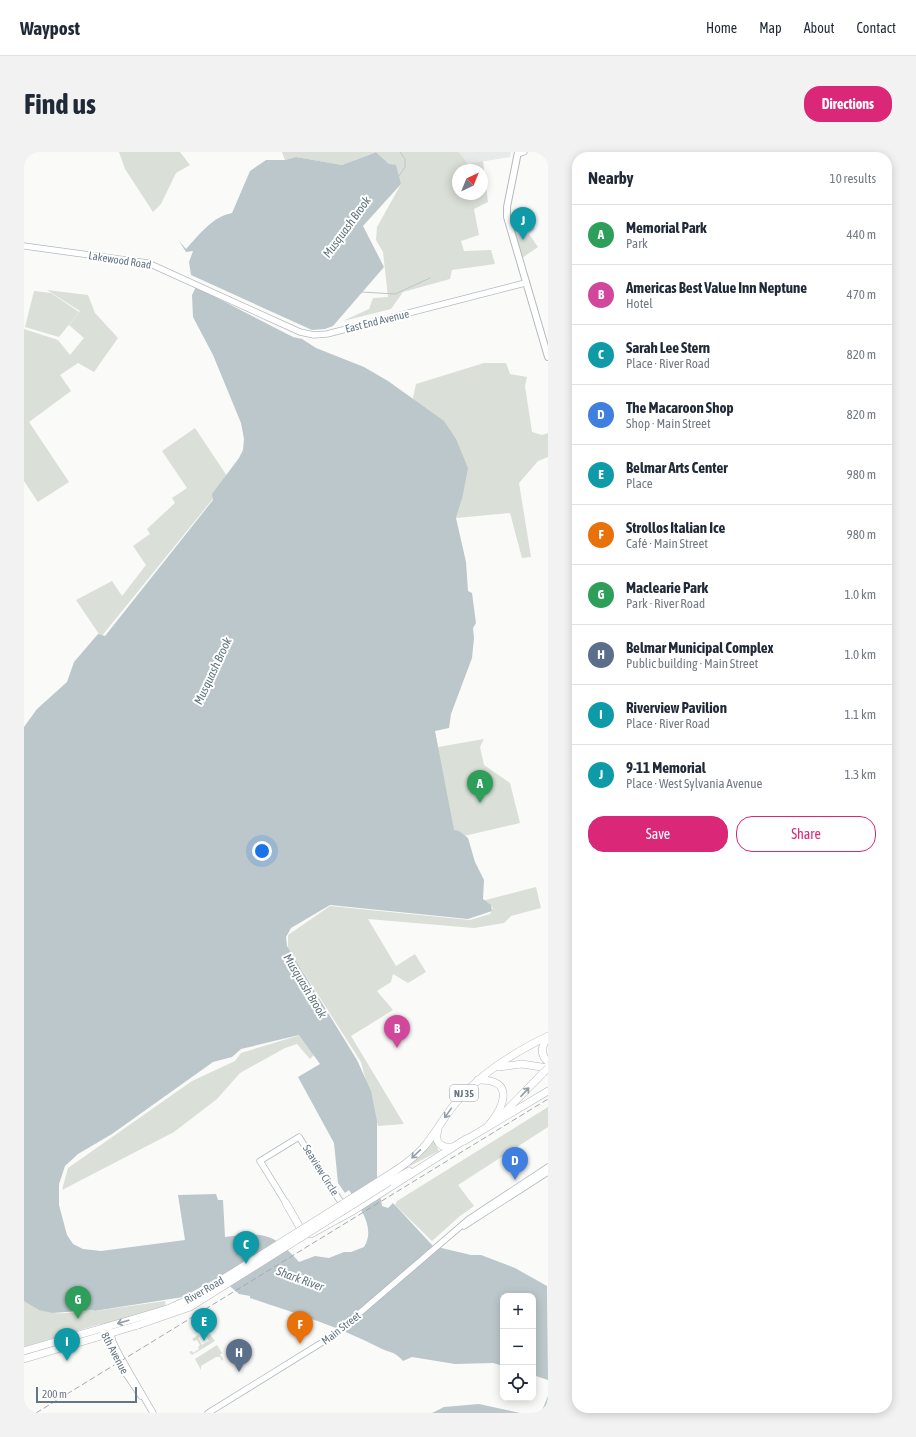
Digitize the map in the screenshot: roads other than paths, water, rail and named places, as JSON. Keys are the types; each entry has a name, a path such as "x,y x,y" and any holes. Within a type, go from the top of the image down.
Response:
{"highway":[{"path":"548,1036 543,1044 542,1050 543,1056 548,1062"},
{"name":"NJ 35","path":"389,1182 422,1148 460,1097 478,1080 496,1067 548,1036"},
{"path":"496,1067 522,1064 546,1069"},
{"name":"NJ 35","path":"137,1322 190,1307 389,1182 486,1128 519,1099 546,1069"},
{"path":"478,1080 493,1081 500,1086 503,1091 501,1106 486,1128"},
{"path":"486,1128 548,1091"},
{"path":"439,1126 436,1136 439,1144 442,1147 452,1147"},
{"path":"286,1204 297,1225 302,1231 307,1234 316,1232 351,1212 389,1182 466,1139"},
{"name":"River Road","path":"24,1352 137,1322 194,1297 342,1204 389,1182"},
{"name":"River Road","path":"24,1359 106,1331"}],"main road":[{"path":"520,153 507,207 507,217 525,283 548,357"}],"street":[{"name":"Lakewood Road","path":"24,246 142,261 160,267 233,300"},
{"name":"East End Avenue","path":"233,300 300,332 318,335 525,283"},
{"name":"Seaview Circle","path":"286,1204 260,1161 300,1137 342,1204"},
{"name":"Main Street","path":"208,1413 334,1335 469,1219 548,1167"},
{"name":"Main Street","path":"462,1226 472,1222 548,1172"},
{"name":"8th Avenue","path":"106,1331 153,1413"}],"water":[{"path":"376,152 389,164 396,165 401,184 363,226 384,267 333,326 325,329 312,330 191,275 189,262 193,251 186,252 179,241 186,249 212,222 232,213 250,171 266,160 285,160 296,157 342,165"},
{"name":"Shark River","path":"196,287 293,337 302,339 316,348 364,367 388,381 444,421 456,439 468,468 462,499 456,518 466,562 468,591 472,593 476,623 473,628 474,638 472,658 451,714 449,728 435,731 454,830 459,831 468,838 475,862 484,880 483,899 491,905 492,911 468,919 330,905 291,928 286,937 287,946 357,1060 371,1091 377,1121 377,1178 382,1206 388,1208 393,1203 433,1246 471,1255 481,1255 515,1268 547,1286 548,1380 536,1376 536,1293 500,1293 500,1365 493,1363 455,1364 412,1357 403,1361 394,1354 349,1333 250,1298 250,1296 239,1294 219,1277 183,1297 94,1311 52,1313 39,1310 24,1301 24,727 37,709 67,682 74,662 98,634 105,636 213,500 212,494 239,458 243,450 244,439 241,423 213,355 193,317 192,295","holes":["299,1035 320,1064 298,1077 334,1143 338,1183 345,1193 349,1190 365,1218 368,1233 364,1247 351,1252 344,1252 329,1258 315,1256 299,1262 282,1245 266,1236 249,1235 225,1237 223,1200 218,1200 216,1194 178,1195 185,1240 101,1251 83,1249 73,1244 67,1235 59,1205 59,1184 65,1166 78,1154 112,1134 213,1062 232,1057 241,1049"]},
{"path":"548,1396 547,1413 541,1413"},
{"path":"479,1404 520,1413 432,1413 444,1407"}],"waterway":[{"name":"Musquash Brook","path":"399,176 405,167 405,159 400,152"},
{"path":"362,292 395,294 430,278"}],"railway":[{"path":"36,1413 548,1099"}],"place":[{"name":"9-11 Memorial","path":"523,240"},
{"name":"Memorial Park","path":"480,803"},
{"name":"Americas Best Value Inn Neptune","path":"397,1048"},
{"name":"The Macaroon Shop","path":"515,1180"},
{"name":"Sarah Lee Stern","path":"246,1264"},
{"name":"Maclearie Park","path":"78,1319"},
{"name":"Belmar Arts Center","path":"204,1341"},
{"name":"Strollos Italian Ice","path":"300,1344"},
{"name":"Riverview Pavilion","path":"67,1361"},
{"name":"Belmar Municipal Complex","path":"239,1372"}]}
